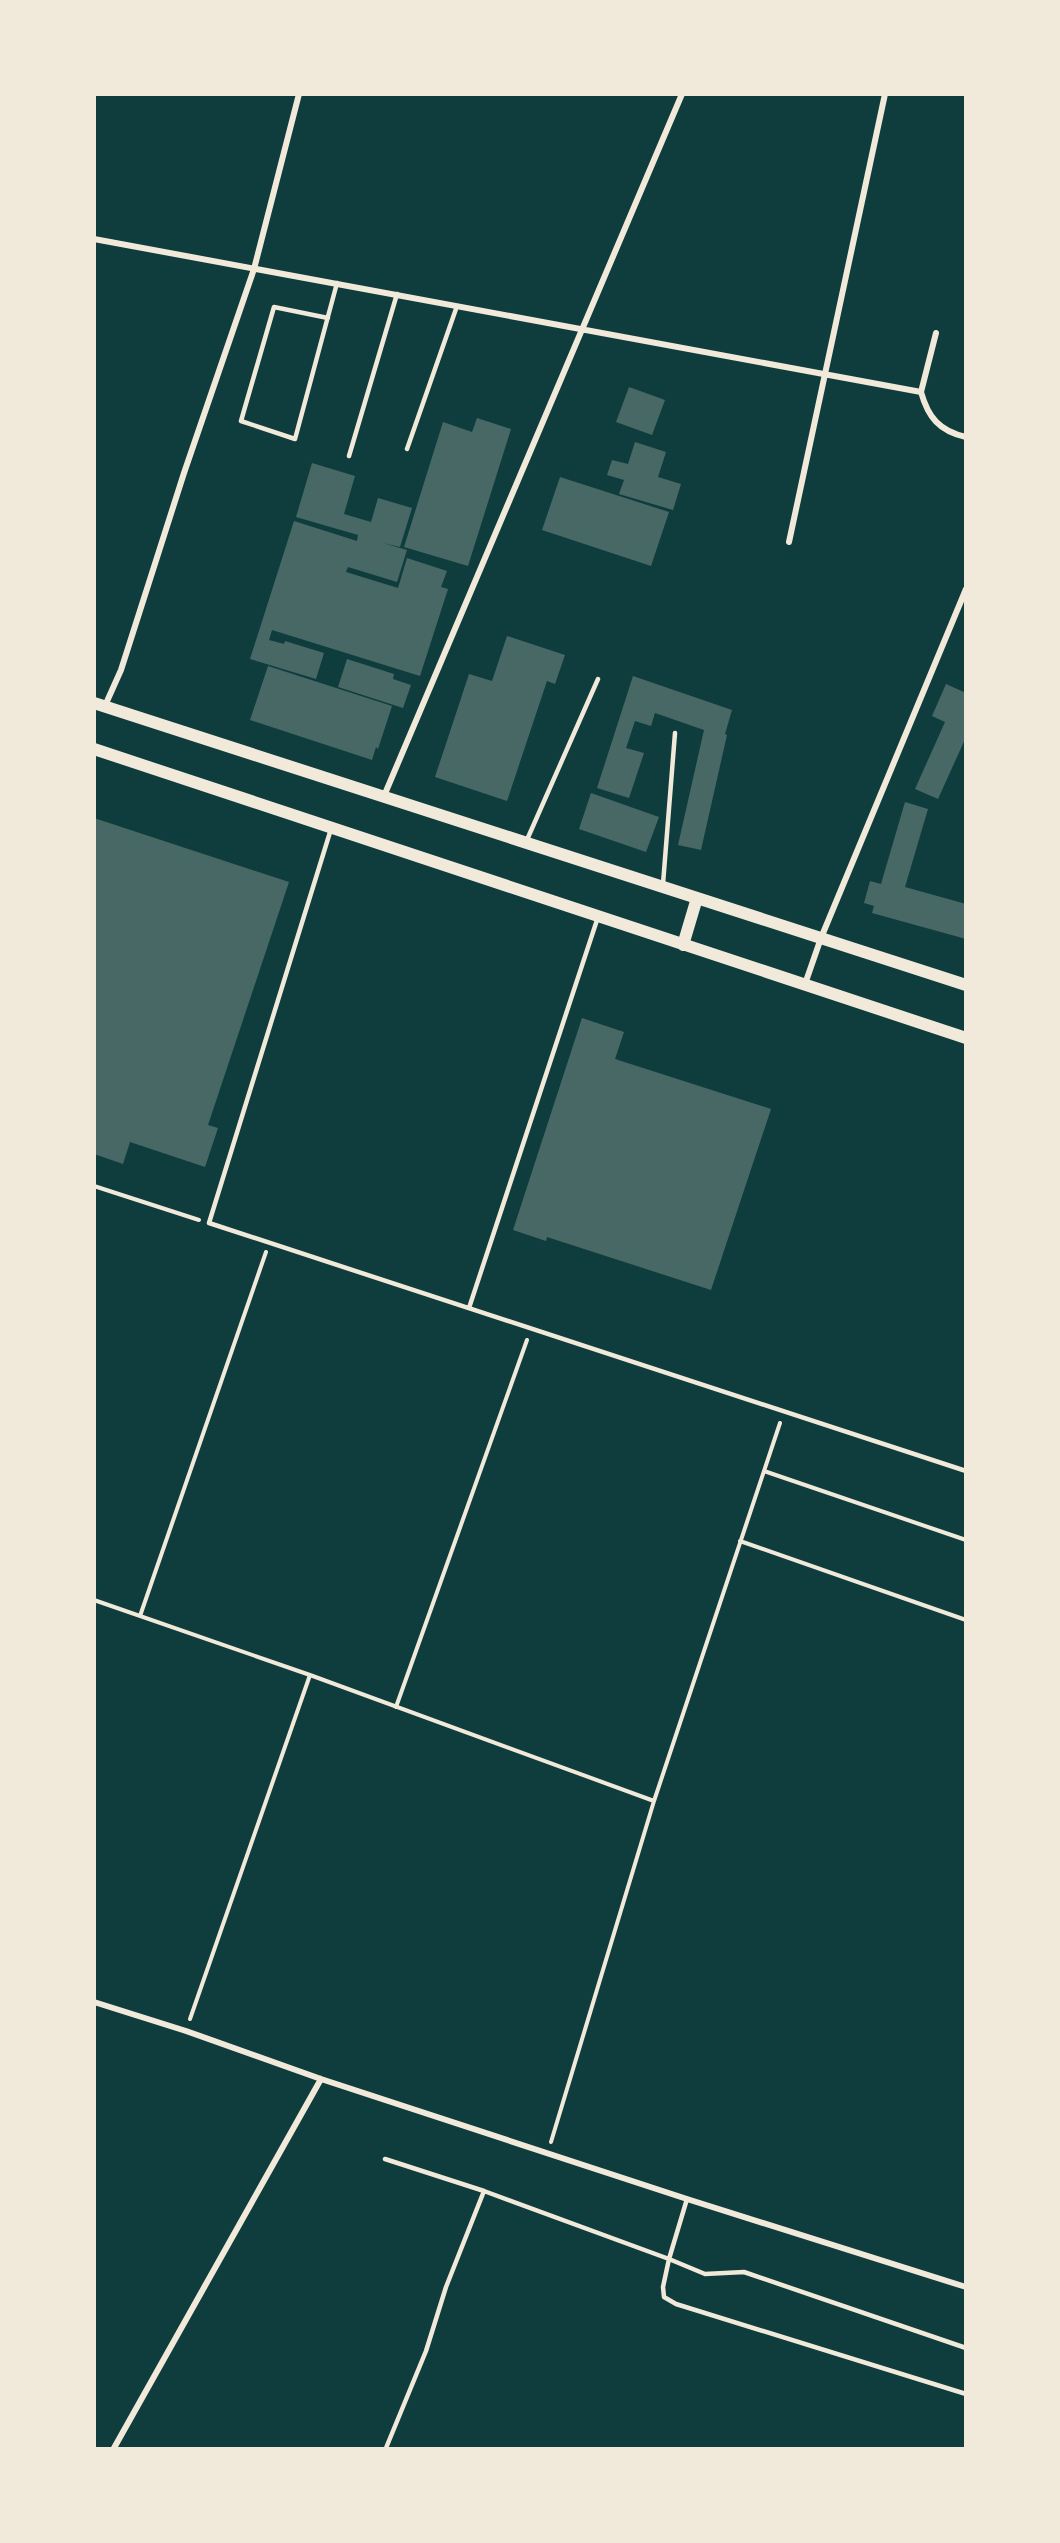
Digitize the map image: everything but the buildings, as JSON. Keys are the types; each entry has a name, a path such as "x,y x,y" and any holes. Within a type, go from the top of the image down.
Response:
{"main road":[{"path":"99,706 966,985"},
{"path":"94,749 966,1038"},
{"path":"683,945 697,898"}],"street":[{"path":"99,706 121,670 184,473 254,269 299,94"},
{"path":"384,796 682,94"},
{"path":"789,542 885,94"},
{"path":"94,239 921,392"},
{"path":"936,333 921,392 926,410 937,425 966,436"},
{"path":"805,985 821,938 966,589"},
{"path":"94,2002 687,2199 966,2287"},
{"path":"114,2448 321,2079"}],"lane":[{"path":"328,318 274,307 241,421 295,439 338,283"},
{"path":"349,456 397,294"},
{"path":"407,449 456,306"},
{"path":"526,842 598,679"},
{"path":"663,887 675,733"},
{"path":"331,829 208,1223 966,1471"},
{"path":"469,1308 598,916"},
{"path":"385,2159 484,2191 705,2274 744,2272 966,2348"},
{"path":"386,2448 426,2351 446,2287 484,2191"},
{"path":"687,2199 669,2259 663,2297 676,2304 966,2394"}],"path":[{"path":"94,1186 208,1223"},
{"path":"140,1616 269,1243"},
{"path":"396,1707 531,1328"},
{"path":"548,2152 654,1801 784,1411"},
{"path":"764,1471 966,1540"},
{"path":"740,1541 966,1620"},
{"path":"94,1600 310,1675 654,1801"},
{"path":"186,2031 310,1675"}]}
